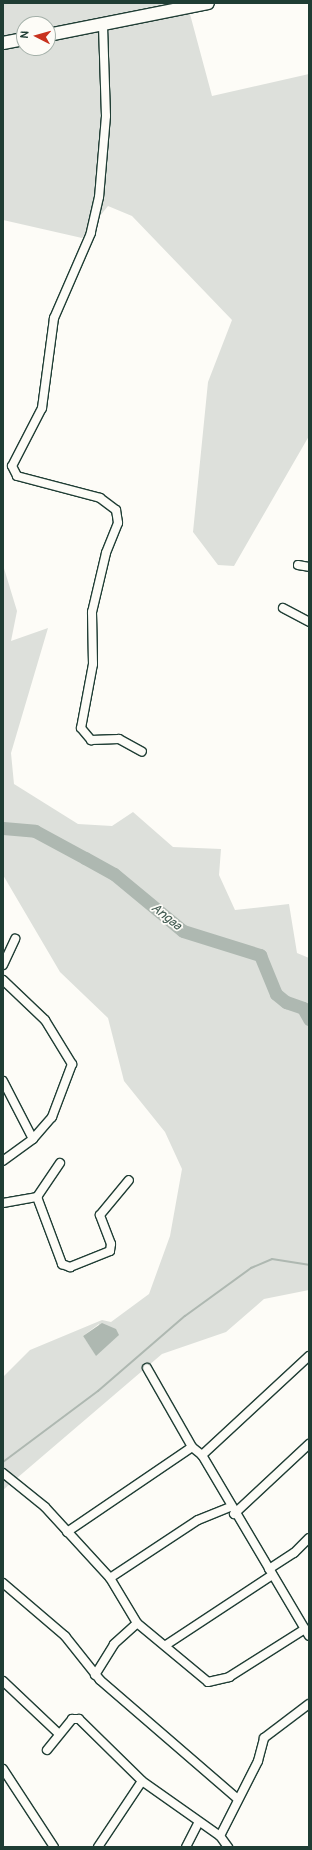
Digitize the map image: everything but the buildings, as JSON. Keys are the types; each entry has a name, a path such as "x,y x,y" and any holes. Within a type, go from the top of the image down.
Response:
{"street":[{"path":"56,34 103,26 208,3"},
{"path":"103,26 106,116 99,197 91,233 54,318 42,408 12,466 17,476 100,498 116,510 118,523 106,553 92,612 93,664 81,728 91,740 119,739 142,752"},
{"path":"3,43 16,41"},
{"path":"298,565 309,567"},
{"path":"283,608 309,622"},
{"path":"3,965 15,939"},
{"path":"3,980 44,1020 72,1064 52,1117 33,1139 3,1161"},
{"path":"3,1081 33,1139"},
{"path":"3,1203 37,1197 60,1163"},
{"path":"37,1197 62,1264 70,1267 110,1251 111,1244 100,1215 129,1180"},
{"path":"202,1455 309,1356"},
{"path":"3,1473 45,1507 110,1578 137,1623 166,1645 208,1682 216,1682 307,1632 232,1511 202,1455 192,1447 147,1368"},
{"path":"110,1578 198,1520 232,1511 309,1444"},
{"path":"67,1532 192,1447"},
{"path":"166,1645 271,1572 309,1538"},
{"path":"3,1583 65,1636 95,1675 238,1799"},
{"path":"95,1675 114,1644 137,1623"},
{"path":"3,1681 59,1734"},
{"path":"218,1847 238,1799 258,1761 264,1738 309,1704"},
{"path":"47,1750 72,1719 79,1719 142,1781 198,1823 221,1837 228,1847"},
{"path":"3,1769 54,1847"},
{"path":"98,1847 142,1781"},
{"path":"186,1847 198,1823"}],"shaded area":[{"path":"3,3 187,3 212,96 309,74 309,436 234,566 218,565 193,532 208,382 232,320 132,216 108,206 82,238 3,220"},
{"path":"3,565 17,611 11,641 48,628 11,753 14,784 78,824 112,826 133,812 173,847 221,849 219,875 235,910 289,904 297,953 309,958 309,1290 264,1299 226,1332 162,1354 3,1490 3,1377 30,1350 102,1320 111,1322 149,1294 170,1236 182,1169 165,1132 124,1081 108,1018 60,972 3,875","holes":["99,1324 96,1355 83,1336"]},
{"path":"102,1323 116,1329 119,1335 96,1356 83,1336"}],"waterway":[{"name":"Angaa","path":"3,828 35,831 114,874 183,931 260,955 276,994 286,1002 303,1008 309,1019"},
{"path":"3,1462 98,1391 185,1316 251,1268 272,1259 309,1265"}]}
